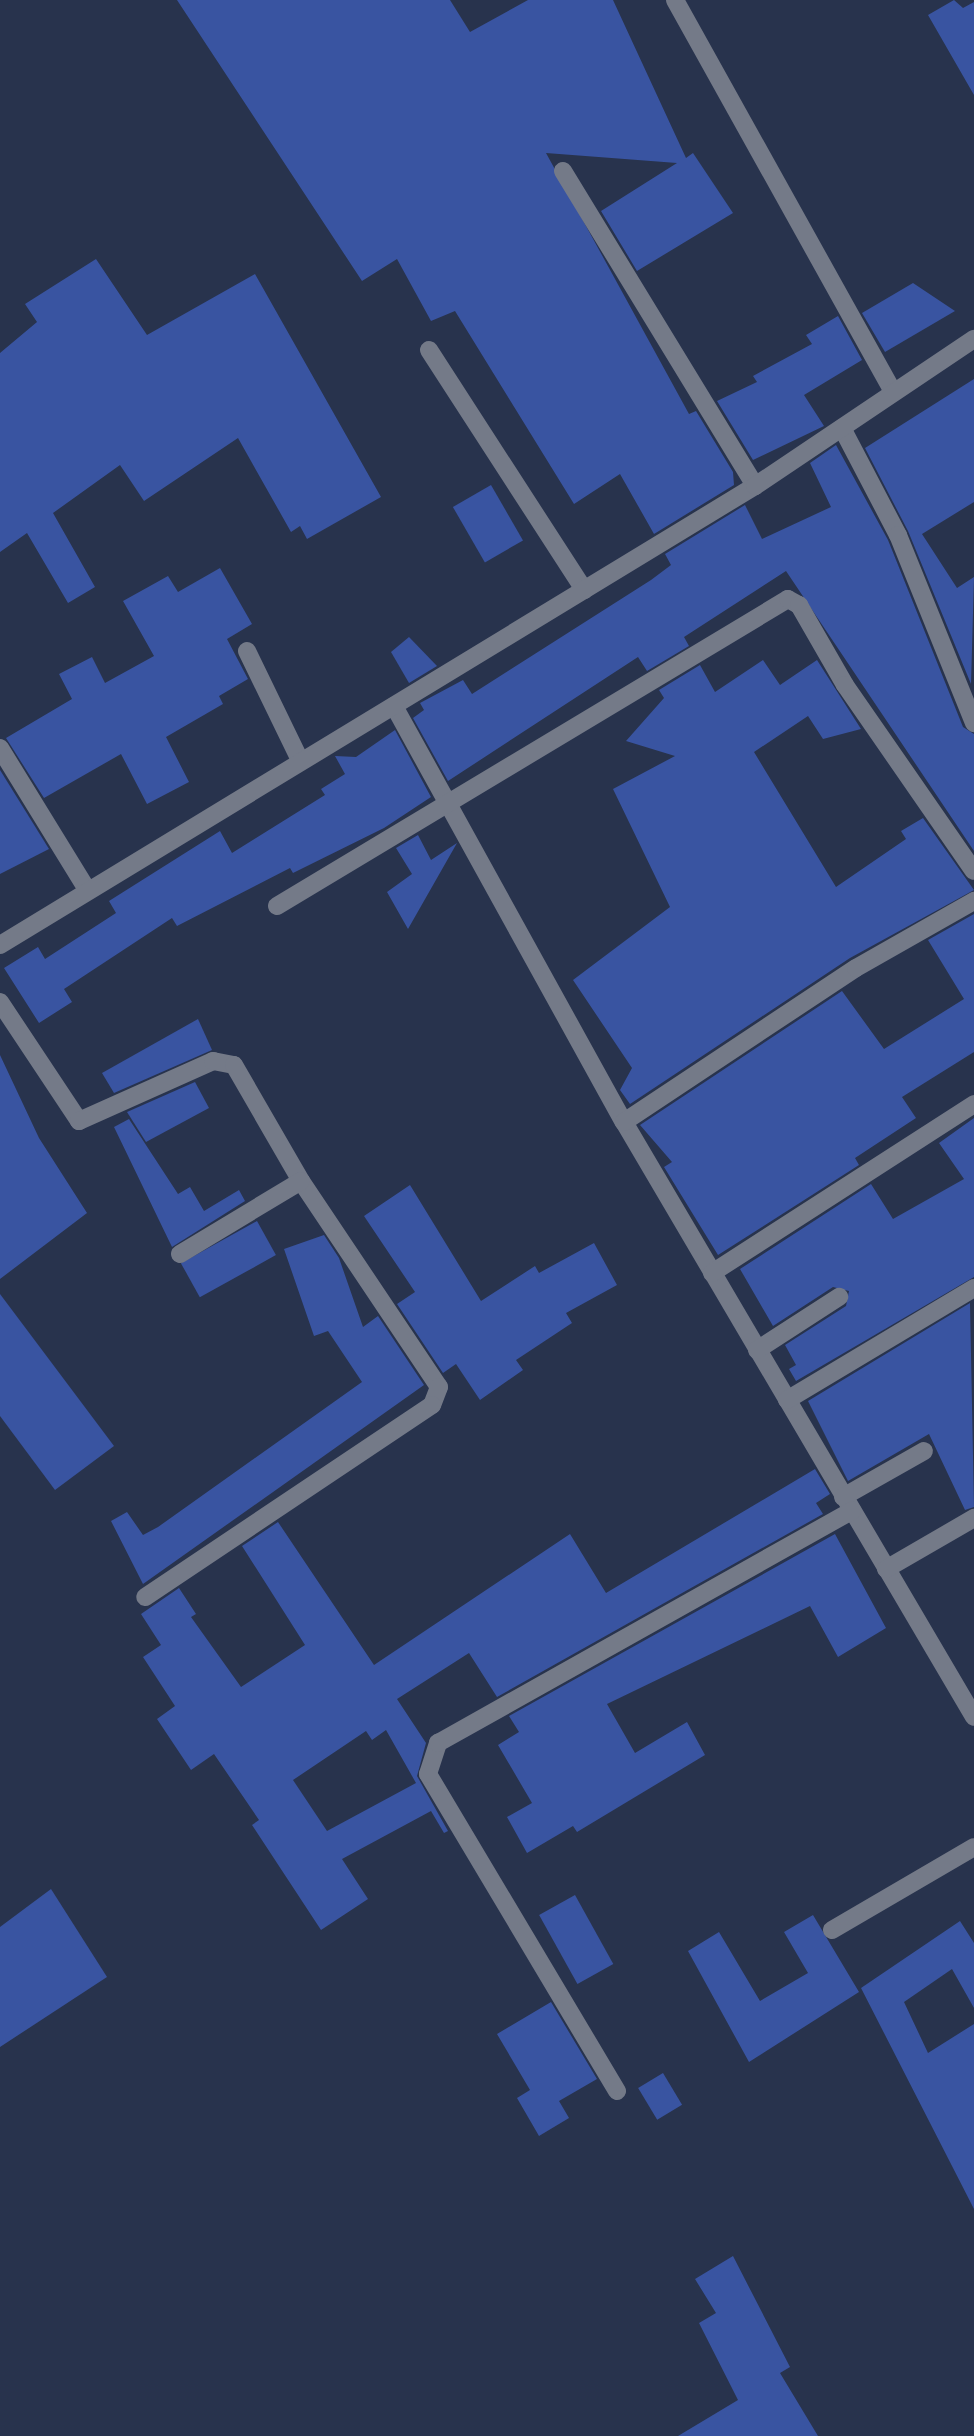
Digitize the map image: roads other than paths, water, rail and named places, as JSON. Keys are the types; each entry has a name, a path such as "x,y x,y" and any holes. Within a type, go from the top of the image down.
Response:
{"street":[{"path":"675,0 893,392"},
{"path":"563,171 755,486"},
{"path":"0,945 86,888 394,706 755,486 974,339"},
{"path":"429,350 584,590"},
{"path":"842,428 898,536 974,723"},
{"path":"277,906 445,797 788,599 799,605 845,685 974,871"},
{"path":"247,651 300,760"},
{"path":"394,706 624,1122 974,1717"},
{"path":"0,748 86,888"},
{"path":"624,1122 856,968 974,901"},
{"path":"0,1003 79,1121 213,1061 229,1061 301,1181 435,1378 437,1399 145,1597"},
{"path":"712,1273 974,1104"},
{"path":"180,1254 301,1181"},
{"path":"787,1399 974,1288"},
{"path":"757,1350 839,1297"},
{"path":"617,2091 428,1774 438,1743 847,1504 924,1451"},
{"path":"886,1569 974,1518"},
{"path":"832,1930 974,1847"}]}
